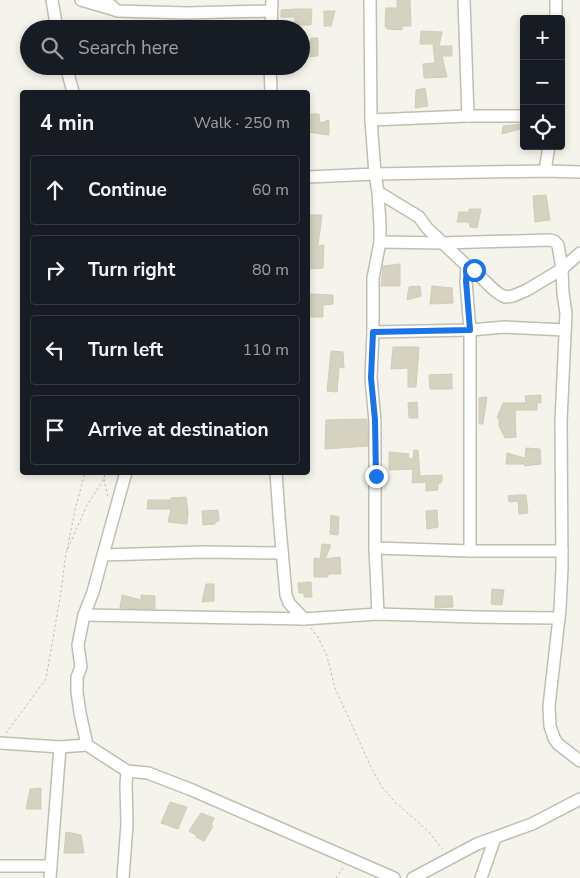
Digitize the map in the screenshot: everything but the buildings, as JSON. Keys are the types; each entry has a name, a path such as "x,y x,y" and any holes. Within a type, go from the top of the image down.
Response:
{"street":[{"path":"52,0 55,20"},
{"path":"81,0 117,11 187,13 272,5 271,20"},
{"path":"105,0 117,11"},
{"path":"370,0 372,120 380,242 373,278 371,378 375,420 375,548 378,614"},
{"path":"464,0 468,116"},
{"path":"556,0 556,15"},
{"path":"68,75 72,90"},
{"path":"270,75 271,90"},
{"path":"372,120 520,116"},
{"path":"545,171 548,150"},
{"path":"310,176 545,171 580,172"},
{"path":"378,192 419,217 442,243 493,289 505,297 527,290 562,269 580,254"},
{"path":"380,242 442,243 549,240 558,245 566,312 561,421 562,568 559,618 549,706 550,726 554,738 558,744 580,761"},
{"path":"467,266 466,281 470,330 470,551"},
{"path":"373,332 470,330 504,327 564,330"},
{"path":"87,745 76,692 77,677 81,667 78,644 84,615 93,592 125,475"},
{"path":"276,475 286,595 289,603 304,619"},
{"path":"375,548 562,551"},
{"path":"103,555 203,552 282,553"},
{"path":"84,615 304,619 378,614 559,618"},
{"path":"3,738 60,747 87,745 127,770 148,773 192,790 394,878"},
{"path":"50,878 60,747"},
{"path":"123,878 127,824 127,770"},
{"path":"414,878 478,844 532,824 580,799"},
{"path":"481,878 495,838"},
{"path":"0,866 51,866"}],"path":[{"path":"3,738 46,679 62,592 66,553 84,475"},
{"path":"66,553 87,505 104,479 105,475"},
{"path":"304,619 318,637 327,656 336,688 371,767 382,787 395,802 429,832 450,858"},
{"path":"336,878 348,859"}],"route":[{"path":"376,476 375,420 371,378 373,332 470,330 466,281 467,266 474,270"}]}
